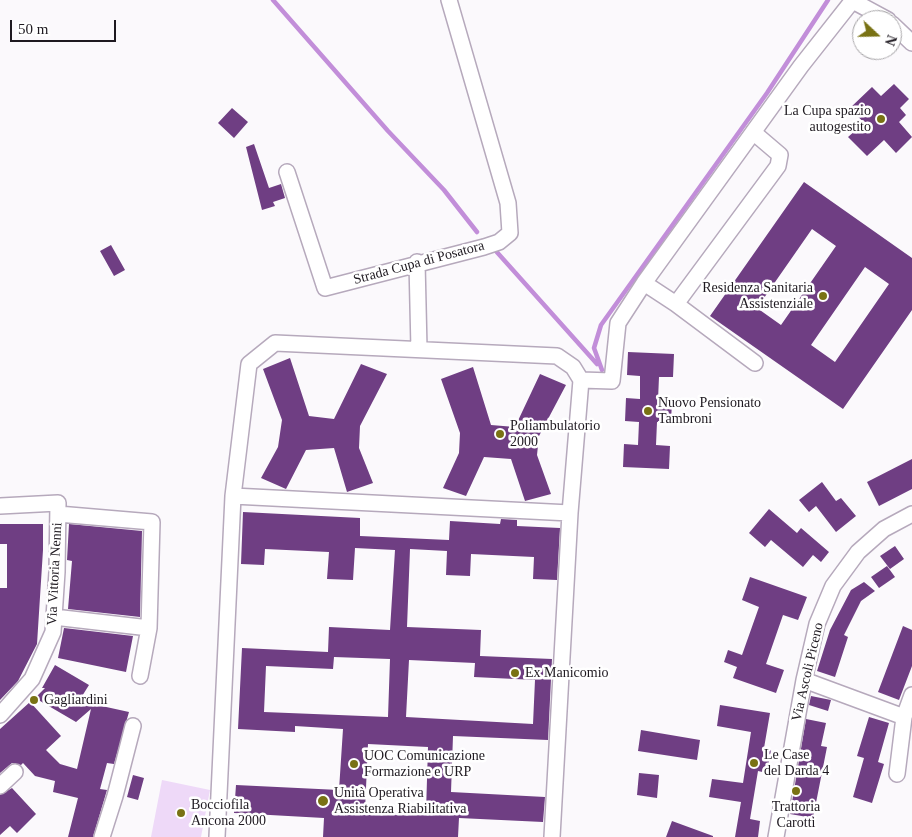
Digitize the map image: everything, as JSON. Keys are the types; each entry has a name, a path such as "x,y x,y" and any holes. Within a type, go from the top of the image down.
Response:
{"street":[{"name":"Strada Cupa di Posatora","path":"287,172 325,288 417,262 484,247 499,242 510,233 508,203 450,0"},
{"path":"581,380 612,381 618,323 644,284 753,132 852,0 870,10"},
{"path":"902,34 912,43"},
{"path":"676,304 778,166 780,155 753,132"},
{"path":"417,262 419,350"},
{"path":"644,284 676,304 755,363"},
{"path":"216,837 233,496 249,364 275,343 557,356 573,367 581,380 570,513 552,837"},
{"path":"233,496 570,513"},
{"name":"Via Vittoria Nenni","path":"0,506 58,504 53,632 32,679 0,716"},
{"path":"58,514 152,522 148,628 140,676"},
{"name":"Via Ascoli Piceno","path":"776,837 804,680 817,624 833,586 858,552 884,529 912,514"},
{"path":"54,617 148,628"},
{"path":"804,680 904,717"},
{"path":"896,774 904,717 912,695"},
{"path":"102,837 116,796 133,726"},
{"path":"0,786 15,772"}],"shaded area":[{"name":"Bocciofila Ancona 2000","path":"162,780 210,790 201,837 151,837"}],"building":[{"name":"La Cupa spazio autogestito","path":"894,84 909,99 900,108 906,115 899,122 912,137 896,153 884,140 867,156 848,137 864,123 850,108 872,87 881,96"},
{"path":"232,108 248,122 234,138 218,123"},
{"path":"254,144 269,188 281,184 285,198 273,202 275,206 262,210 246,147"},
{"name":"Residenza Sanitaria Assistenziale","path":"804,182 912,258 912,310 843,409 710,316","holes":["812,229 836,246 781,325 757,308","865,267 889,284 835,362 811,345"]},
{"path":"111,245 125,270 114,276 100,251"},
{"name":"Nuovo Pensionato Tambroni","path":"628,352 674,354 673,377 659,377 658,400 672,400 671,423 657,422 656,445 670,446 669,469 623,467 624,444 638,445 639,422 625,421 626,398 640,399 640,376 627,375"},
{"path":"290,358 309,416 334,419 361,364 387,374 360,426 359,448 373,483 347,492 334,448 306,450 286,489 261,478 278,447 282,420 263,369"},
{"name":"Poliambulatorio 2000","path":"473,367 491,425 515,427 540,374 566,385 539,436 537,455 551,494 525,501 511,459 484,457 466,496 443,488 459,453 460,433 441,379"},
{"path":"912,459 912,489 879,506 867,482"},
{"path":"822,482 836,501 841,498 856,516 836,532 816,506 809,512 799,500"},
{"path":"769,509 797,533 801,528 829,552 821,562 813,555 803,567 771,540 765,547 749,533"},
{"name":"Ex Manicomio","path":"243,512 360,518 360,536 449,540 450,521 500,524 501,519 517,520 517,526 560,528 557,580 533,579 534,557 471,554 470,576 446,575 447,551 410,549 407,627 481,630 480,656 552,659 548,740 453,736 451,792 545,797 543,822 459,818 458,837 323,837 324,818 234,813 236,785 339,790 343,729 295,726 295,732 238,729 242,648 328,652 329,627 390,630 395,550 355,548 353,580 327,579 329,552 265,549 264,565 241,564","holes":["334,657 390,659 388,717 264,712 266,666 333,669","409,660 475,663 474,677 535,680 533,724 406,717","368,744 428,747 426,812 365,810"]},
{"path":"0,524 43,524 43,550 37,644 18,681 0,700 0,588 7,588 7,544 0,544"},
{"path":"69,524 142,531 140,617 68,609 72,561 67,560"},
{"path":"895,546 904,559 890,569 880,556"},
{"path":"887,566 895,577 879,588 871,577"},
{"path":"750,577 807,597 798,620 783,615 766,664 784,670 776,693 733,678 737,667 724,662 728,650 742,655 759,607 742,600"},
{"path":"864,582 875,591 861,601 844,635 848,637 835,677 817,671 830,630 851,590"},
{"path":"903,626 912,630 912,666 899,700 878,692"},
{"path":"64,628 133,636 126,672 58,658"},
{"path":"55,665 89,685 79,701 129,712 114,764 107,763 100,789 107,790 93,837 68,837 78,798 53,792 55,781 35,776 23,763 21,765 12,763 0,773 0,729 30,702 61,736 46,750 60,764 77,769 91,709 76,722 35,698 45,688 42,688"},
{"path":"811,696 831,700 828,711 809,705"},
{"path":"720,705 770,713 764,748 771,750 767,773 758,771 750,819 760,821 758,837 735,837 741,802 709,797 712,779 743,783 751,732 717,726"},
{"path":"869,717 889,723 878,762 884,764 872,803 853,797 864,758 857,756"},
{"path":"806,719 826,723 821,746 827,747 813,818 790,814"},
{"path":"641,730 700,740 697,760 638,751"},
{"path":"639,773 659,775 657,798 637,795"},
{"path":"133,775 144,778 138,800 127,797"},
{"path":"12,788 36,814 17,833 10,826 0,835 0,795"},
{"path":"672,821 713,836 713,837 666,837"}],"waterway":[{"path":"273,0 388,131 444,190 477,232"},
{"path":"602,370 594,348 601,325 767,93 828,0"},
{"path":"495,250 597,364"}],"place":[{"name":"La Cupa spazio autogestito","path":"881,119"},
{"name":"Residenza Sanitaria Assistenziale","path":"823,296"},
{"name":"Nuovo Pensionato Tambroni","path":"648,411"},
{"name":"Poliambulatorio 2000","path":"500,434"},
{"name":"Ex Manicomio","path":"515,673"},
{"name":"Gagliardini","path":"34,700"},
{"name":"Le Case del Darda 4","path":"754,763"},
{"name":"UOC Comunicazione Formazione e URP","path":"354,764"},
{"name":"Trattoria Carotti","path":"796,791"},
{"name":"Unità Operativa Assistenza Riabilitativa","path":"323,801"},
{"name":"Bocciofila Ancona 2000","path":"181,813"}]}
